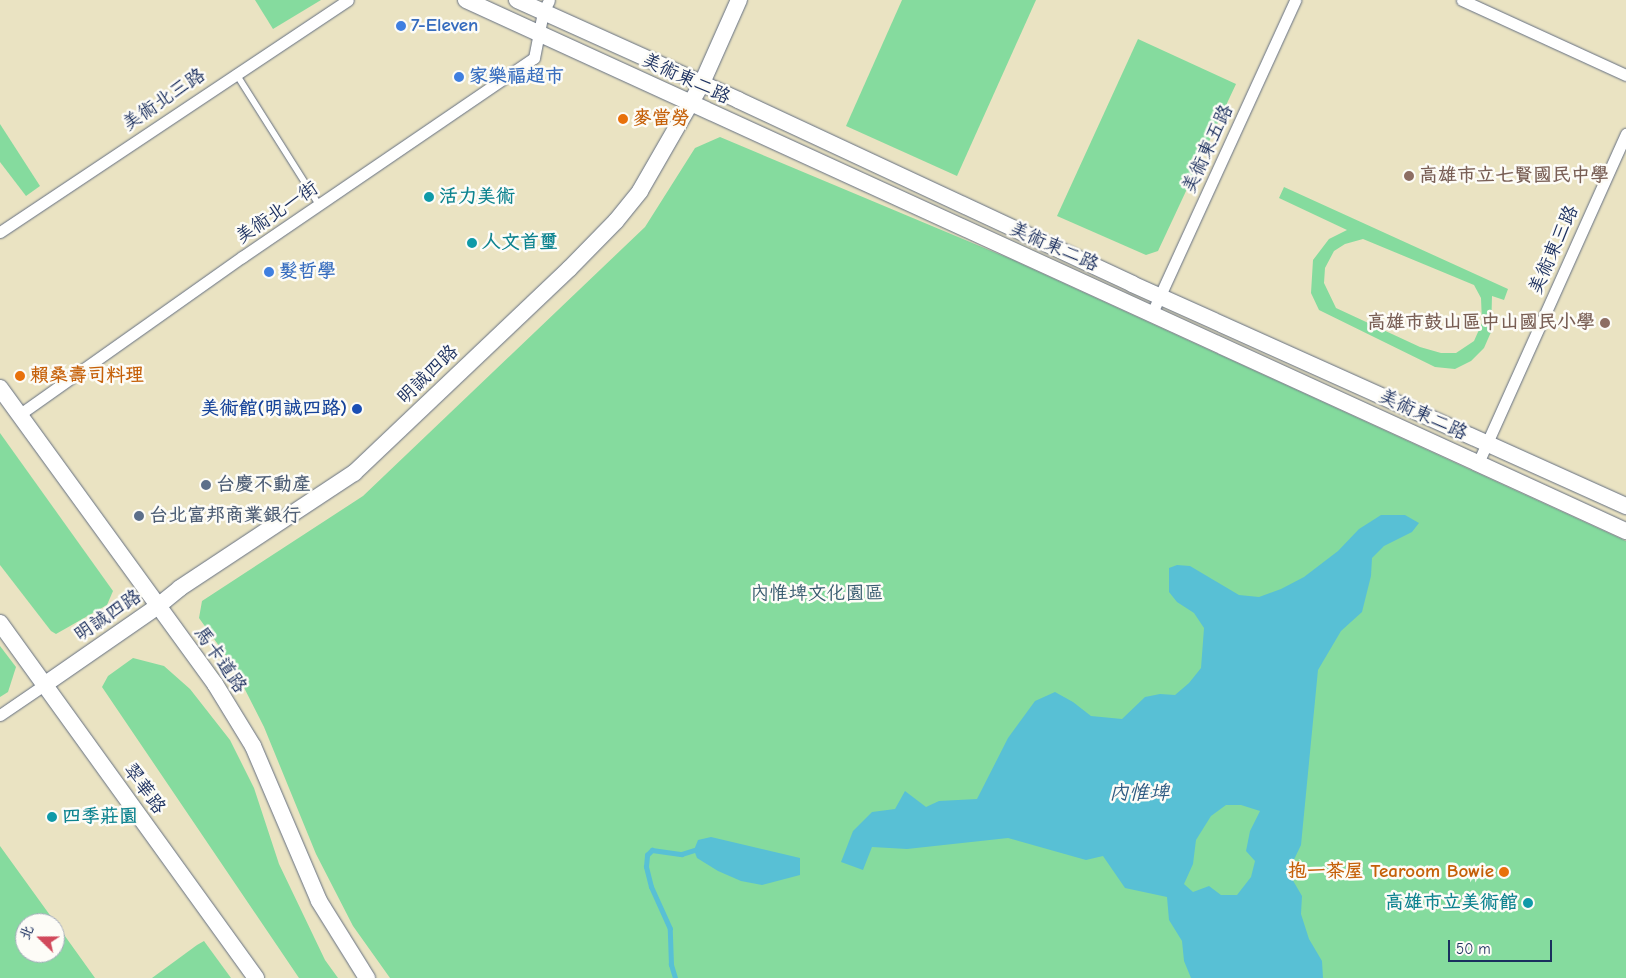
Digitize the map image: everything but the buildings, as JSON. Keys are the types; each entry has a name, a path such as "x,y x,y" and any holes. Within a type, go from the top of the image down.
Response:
{"street":[{"name":"美術北三路","path":"0,232 348,0"},
{"name":"美術東二路","path":"466,0 691,104 1152,312 1626,531"},
{"name":"美術東二路","path":"517,0 546,6 702,83 1159,296 1626,506"},
{"name":"明誠四路","path":"44,685 158,606 186,584 354,474 569,268 616,221 640,191 702,83 739,0"},
{"name":"美術東五路","path":"1152,312 1296,0"},
{"path":"1462,0 1626,75"},
{"name":"美術北一街","path":"20,414 242,257 320,206 534,58 546,6"},
{"name":"美術東三路","path":"1478,463 1626,134"},
{"name":"馬卡道路","path":"0,388 216,684 253,746 319,901 367,978"},
{"name":"翠華路","path":"0,623 256,978"},
{"path":"0,714 44,685"}],"lane":[{"path":"236,73 320,206"}],"green space":[{"path":"255,0 321,0 273,29"},
{"path":"902,0 1036,0 957,176 846,126"},
{"path":"1138,39 1236,84 1158,251 1146,255 1057,216"},
{"path":"0,124 40,186 26,196 0,162"},
{"name":"內惟埤文化園區","path":"720,137 1013,260 1626,541 1626,978 390,978 353,926 316,854 264,727 232,664 199,618 202,601 363,496 645,227 695,148"},
{"path":"1284,187 1508,289 1504,300 1492,296 1491,332 1484,348 1471,361 1455,369 1435,367 1319,310 1311,293 1313,260 1329,239 1347,230 1279,198","holes":["1363,239 1474,285 1481,298 1482,323 1474,341 1456,353 1441,353 1420,347 1336,308 1324,283 1325,268 1334,251 1345,244"]},
{"path":"0,433 113,591 107,605 56,634 51,631 0,565"},
{"path":"0,646 16,667 8,692 0,697"},
{"path":"133,658 164,666 190,689 230,740 254,788 279,864 325,960 338,978 299,978 102,687 108,676"},
{"path":"0,846 48,913 15,913 15,963 65,963 65,936 95,978 0,978"},
{"path":"204,941 231,978 152,978 197,945"}],"water":[{"name":"內惟埤","path":"1381,515 1405,515 1419,523 1412,532 1384,546 1372,558 1371,576 1362,612 1341,631 1318,670 1301,845 1288,872 1302,896 1301,914 1309,939 1322,961 1323,978 1191,978 1184,961 1182,941 1169,920 1167,897 1125,888 1103,856 1086,860 1008,838 907,849 872,847 863,870 841,862 853,831 872,812 895,809 905,791 926,807 939,801 977,799 1008,738 1035,701 1055,692 1073,702 1091,716 1122,719 1145,697 1160,694 1175,695 1189,683 1201,668 1204,628 1194,613 1177,602 1169,592 1169,568 1177,565 1190,566 1239,595 1259,597 1281,589 1304,577 1338,551 1359,529","holes":["1226,805 1241,805 1260,811 1250,831 1246,851 1255,861 1251,877 1237,895 1221,895 1209,886 1193,892 1184,884 1193,864 1196,840 1211,816"]},
{"path":"711,837 800,858 800,875 762,885 741,881 718,871 697,858 694,850 698,840"}],"waterway":[{"path":"675,978 671,965 670,929 651,887 646,867 647,855 652,850 682,854 694,850"}],"place":[{"name":"7-Eleven","path":"401,26"},
{"name":"家樂福超市","path":"459,77"},
{"name":"麥當勞","path":"623,119"},
{"name":"高雄市立七賢國民中學","path":"1409,176"},
{"name":"活力美術","path":"429,197"},
{"name":"人文首璽","path":"472,243"},
{"name":"髮哲學","path":"269,272"},
{"name":"高雄市鼓山區中山國民小學","path":"1605,323"},
{"name":"賴桑壽司料理","path":"20,376"},
{"name":"美術館(明誠四路)","path":"357,409"},
{"name":"台慶不動產","path":"206,485"},
{"name":"台北富邦商業銀行","path":"139,516"},
{"name":"四季莊園","path":"52,817"},
{"name":"抱一茶屋 Tearoom Bowie","path":"1504,872"},
{"name":"高雄市立美術館","path":"1528,903"}]}
